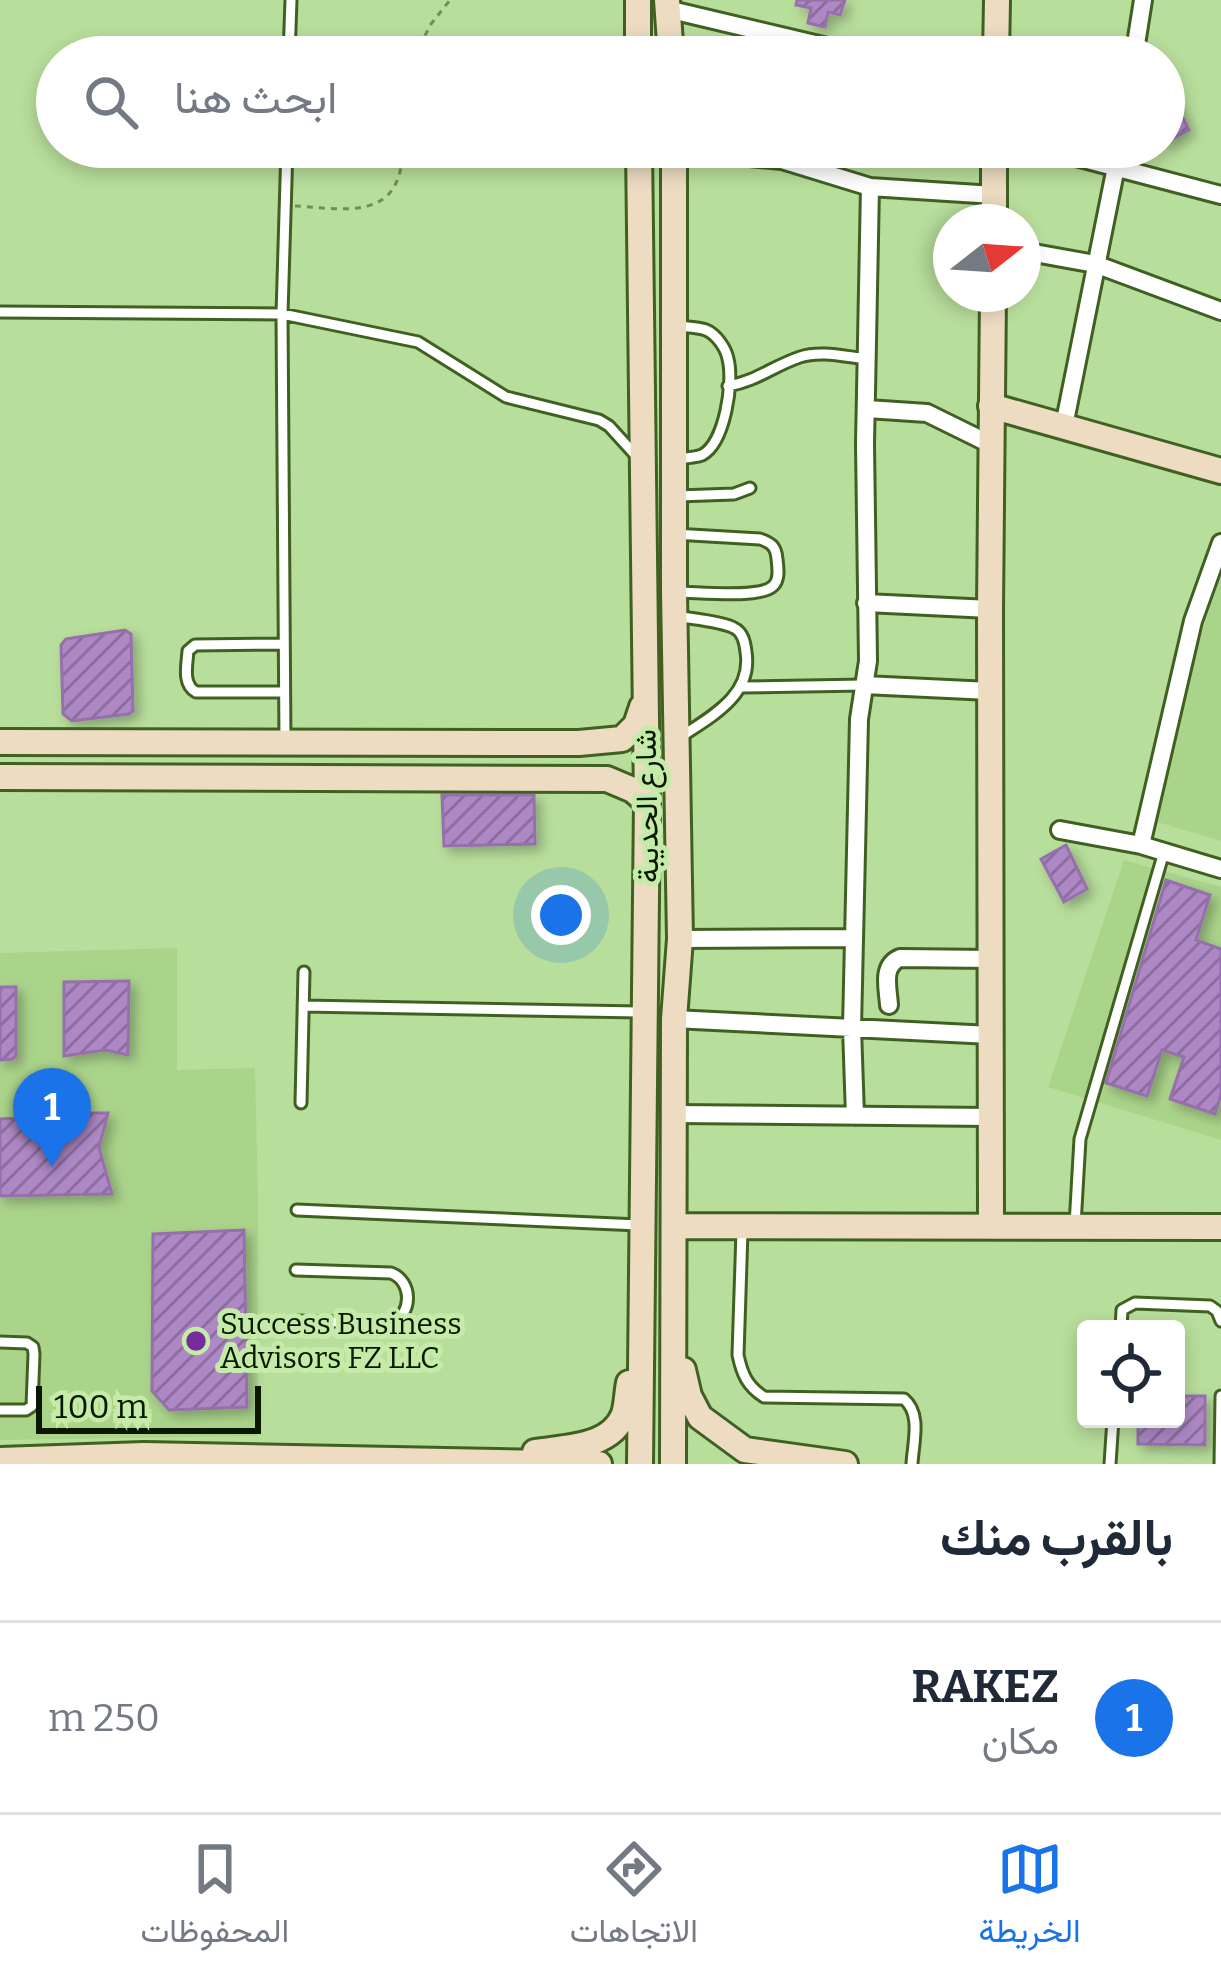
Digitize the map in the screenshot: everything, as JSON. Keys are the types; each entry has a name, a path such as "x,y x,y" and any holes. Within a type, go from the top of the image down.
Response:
{"main road":[{"path":"638,0 638,36"},
{"path":"996,36 997,0"},
{"path":"667,4 669,36"},
{"name":"شارع الحديبة","path":"639,168 647,802 640,1464"},
{"name":"شارع الحديبة","path":"674,168 680,939 674,1019 674,1464"},
{"path":"994,168 994,204"},
{"path":"991,1226 993,312"},
{"path":"992,406 1221,471"},
{"path":"0,742 579,743 622,739 636,724 645,700"},
{"path":"558,780 604,769 610,763 606,750 579,743"},
{"path":"0,777 607,779 647,802"},
{"path":"674,1226 1221,1227"},
{"path":"467,1463 586,1444 610,1435 623,1415 644,1292"},
{"path":"674,1333 689,1396 700,1418 745,1450 845,1464"},
{"path":"0,1460 144,1455 599,1464"}],"street":[{"path":"1137,36 1143,0"},
{"path":"667,4 790,36"},
{"path":"812,168 870,187 994,195"},
{"path":"1064,426 1117,168"},
{"path":"1121,168 1221,195"},
{"path":"855,1116 852,1028 859,719 868,662 870,187"},
{"path":"1041,254 1095,264 1221,311"},
{"path":"867,409 927,413 992,445"},
{"path":"1141,845 1193,621 1221,542"},
{"path":"866,603 989,609"},
{"path":"863,685 990,691"},
{"path":"1060,830 1141,845 1221,869"},
{"path":"680,939 854,938"},
{"path":"889,1005 887,968 899,958 991,959"},
{"path":"674,1019 991,1034"},
{"path":"674,1114 991,1117"}],"lane":[{"path":"290,36 291,0"},
{"path":"285,742 286,168"},
{"path":"0,312 282,314 418,342 506,397 599,419 643,464"},
{"path":"674,325 706,330 718,339 728,358 722,430 700,456 674,459"},
{"path":"728,386 750,382 799,357 818,353 868,359"},
{"path":"674,496 734,494 750,488"},
{"path":"674,534 770,542 776,551 777,580 772,588 758,593 675,604"},
{"path":"675,604 734,627 742,636 747,657 742,687 725,706 676,740"},
{"path":"284,644 195,644 188,651 187,680 196,692 284,692"},
{"path":"742,687 863,685"},
{"path":"1075,1227 1080,1139 1164,852"},
{"path":"301,1103 304,972"},
{"path":"303,1006 646,1012"},
{"path":"297,1210 644,1225"},
{"path":"742,1226 738,1355 751,1388 764,1397 904,1400 915,1415 912,1464"},
{"path":"294,1321 391,1323 406,1312 406,1283 401,1276 296,1270"},
{"path":"1121,1320 1122,1310 1135,1303 1210,1306 1221,1321"},
{"path":"0,1342 27,1343 34,1354 32,1406 0,1410"},
{"path":"1220,1464 1221,1396"},
{"path":"1110,1464 1112,1428"}],"path":[{"path":"424,36 450,0"},
{"path":"285,206 369,207 394,188 399,168"}],"shaded area":[{"path":"1221,569 1221,841 1147,819"},
{"path":"1124,860 1221,887 1221,1140 1048,1087"},
{"path":"177,948 177,1070 255,1068 257,1436 0,1440 0,953"}],"building":[{"path":"797,0 845,0 840,15 828,12 825,27 808,23 811,8 796,5"},
{"path":"125,630 131,634 133,711 72,721 63,714 61,645 66,639"},
{"path":"442,795 534,795 535,844 444,846"},
{"path":"1066,845 1087,889 1064,902 1041,859"},
{"path":"1166,880 1210,895 1196,940 1221,949 1221,1094 1215,1114 1170,1099 1184,1057 1162,1050 1147,1096 1106,1083"},
{"path":"129,981 128,1055 105,1050 64,1056 64,982"},
{"path":"0,987 16,987 16,1056 0,1060"},
{"path":"25,1113 108,1113 99,1148 112,1194 0,1196 0,1119 25,1118"},
{"path":"244,1230 247,1407 169,1410 152,1391 153,1234"},
{"path":"1185,1396 1205,1396 1205,1445 1138,1444 1138,1428 1185,1428"}],"place":[{"name":"RAKEZ","path":"52,1167"},
{"name":"Success Business Advisors FZ LLC","path":"196,1341"}]}
